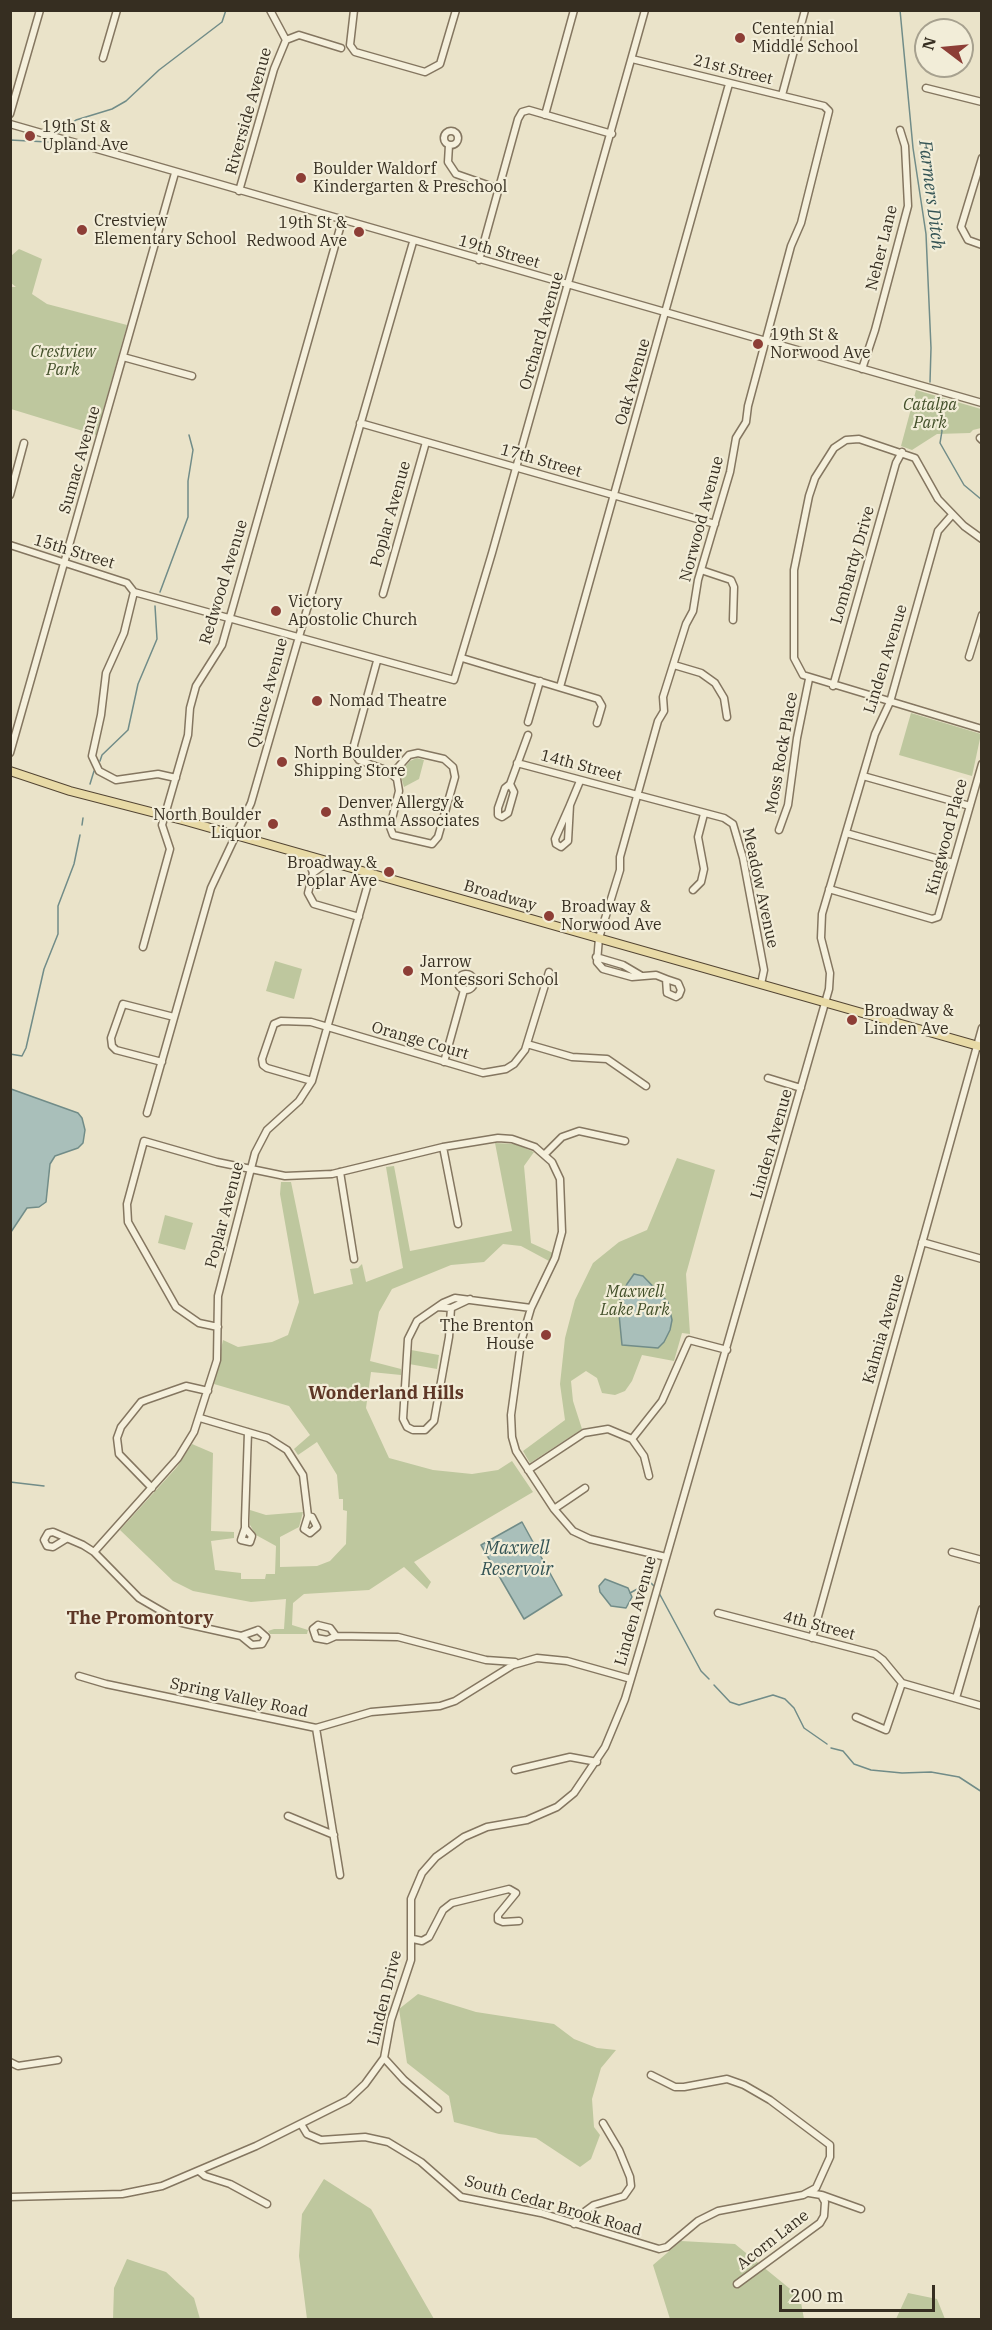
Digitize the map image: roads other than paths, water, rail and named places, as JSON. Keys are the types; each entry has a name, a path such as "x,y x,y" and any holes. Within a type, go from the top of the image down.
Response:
{"main road":[{"name":"Broadway","path":"10,771 70,791 308,855 979,1047"}],"street":[{"path":"10,114 40,10"},
{"path":"103,58 117,10"},
{"path":"270,10 286,40 299,35 341,48"},
{"path":"354,10 351,48 355,52 421,71 431,70 440,64 456,10"},
{"path":"545,115 574,10"},
{"name":"Orchard Avenue","path":"462,658 612,134 645,10"},
{"path":"782,95 805,10"},
{"name":"Riverside Avenue","path":"239,191 274,69 286,40"},
{"name":"21st Street","path":"632,60 826,107"},
{"name":"Oak Avenue","path":"561,687 667,314 729,84"},
{"path":"926,88 981,102"},
{"name":"Norwood Avenue","path":"596,957 599,938 658,721 664,711 663,697 686,624 693,611 701,570 730,472 736,438 746,422 748,406 791,246 801,223 810,178 829,116 826,107"},
{"path":"479,260 518,119 525,111 612,134"},
{"name":"19th Street","path":"10,124 413,242 981,403"},
{"name":"Neher Lane","path":"862,369 875,330 908,207 904,146 900,130"},
{"path":"449,145 448,162 455,173 461,178 499,189"},
{"path":"981,158 963,220 963,233 968,240 981,245"},
{"name":"Sumac Avenue","path":"10,753 175,173"},
{"name":"Redwood Avenue","path":"143,947 170,849 163,831 165,815 191,725 190,708 196,686 222,645 342,221"},
{"name":"Quince Avenue","path":"147,1113 211,888 251,803 297,637 413,242"},
{"path":"123,357 192,376"},
{"name":"17th Street","path":"360,423 715,525"},
{"path":"981,538 952,515 938,499 919,462 902,452 859,440 846,440 834,448 815,478 809,496 794,570 794,658 799,670 809,679 981,729"},
{"name":"Poplar Avenue","path":"383,594 426,441"},
{"path":"10,495 24,442"},
{"name":"Lombardy Drive","path":"833,686 896,464 902,452"},
{"name":"Linden Avenue","path":"585,1778 597,1762 615,1725 631,1679 727,1350 830,978 820,931 830,889 875,734 890,702 939,531 952,515"},
{"name":"15th Street","path":"10,545 127,583 134,592 449,681 456,678 462,658"},
{"path":"701,570 731,580 734,587 733,620"},
{"path":"134,592 124,633 106,673 101,715 92,756 98,770 116,780 158,774 176,778"},
{"path":"969,657 981,615"},
{"path":"462,658 598,699 602,706 597,723"},
{"path":"377,661 354,752 363,763 392,774 397,779 399,791 390,831 396,837 428,845 437,841 455,777 452,765 444,759 413,753 392,774"},
{"path":"674,665 701,674 715,683 724,698 727,717"},
{"name":"Moss Rock Place","path":"779,830 788,805 797,738 809,679"},
{"path":"528,722 540,681"},
{"path":"510,784 514,792 508,813 502,817 498,815 498,808 505,788 510,784 528,735"},
{"name":"14th Street","path":"517,763 639,796"},
{"name":"Kingwood Place","path":"830,889 932,919 938,917 981,764"},
{"path":"863,776 970,806"},
{"path":"570,805 568,841 561,847 555,844 555,839 580,781"},
{"name":"Meadow Avenue","path":"639,796 729,820 736,829 764,970 761,984"},
{"path":"693,890 701,882 704,869 698,837 704,813"},
{"path":"846,833 953,863"},
{"path":"308,855 313,873 308,893 314,904 359,917"},
{"path":"313,873 329,861"},
{"name":"Poplar Avenue","path":"94,1552 187,1445 200,1418 217,1360 218,1296 250,1169 260,1139 299,1101 312,1081 370,873"},
{"path":"596,957 603,969 632,977 656,975 666,979"},
{"path":"596,957 623,965 642,976"},
{"path":"549,972 527,1044 572,1057 607,1059 646,1086"},
{"path":"444,1062 464,990"},
{"path":"162,1062 116,1050 112,1046 111,1038 123,1004 174,1017"},
{"name":"Orange Court","path":"312,1081 267,1068 262,1059 274,1024 281,1021 304,1022 328,1027 483,1073 506,1070 521,1057 527,1044"},
{"name":"Kalmia Avenue","path":"812,1638 922,1242 979,1047 981,1028"},
{"path":"768,1078 801,1088"},
{"path":"544,1154 562,1137 579,1131 625,1141"},
{"path":"218,1327 199,1323 176,1307 128,1222 127,1203 144,1141 285,1176 340,1173 443,1147 498,1138 512,1139 535,1147 544,1154 560,1179 562,1232 555,1258 531,1308 520,1342 511,1426 516,1451 563,1522 581,1536 666,1557"},
{"path":"443,1147 458,1224"},
{"path":"340,1173 354,1259"},
{"path":"922,1242 981,1259"},
{"path":"451,1308 449,1337 434,1420 425,1430 413,1430 407,1427 403,1419 408,1339 417,1321 455,1298 531,1308"},
{"path":"438,1307 451,1308 470,1299"},
{"path":"632,1439 662,1401 689,1340 727,1350"},
{"path":"152,1488 119,1454 117,1438 121,1427 141,1402 186,1386 208,1391"},
{"path":"200,1418 279,1444 293,1457 303,1475 308,1516"},
{"path":"528,1470 576,1438 594,1430 617,1431 632,1439 644,1456 650,1476"},
{"path":"245,1528 248,1432"},
{"path":"554,1509 585,1488"},
{"path":"66,1539 76,1541 94,1552 148,1605 182,1623 242,1635"},
{"path":"952,1552 981,1560"},
{"path":"956,1698 981,1609"},
{"name":"4th Street","path":"718,1613 875,1654 884,1660 902,1683"},
{"path":"336,1636 405,1638 486,1660 518,1662"},
{"name":"Spring Valley Road","path":"79,1676 106,1684 316,1728 371,1712 440,1706 455,1701 518,1662 551,1658 631,1679"},
{"path":"856,1717 886,1730 902,1683 981,1706"},
{"path":"316,1728 340,1875"},
{"path":"515,1770 570,1757 597,1762"},
{"name":"Linden Drive","path":"10,2197 138,2192 172,2183 348,2100 365,2084 384,2058 391,2020 410,1964 412,1939 410,1909 413,1890 422,1873 436,1857 475,1832 527,1820 553,1809 566,1800 585,1778"},
{"path":"288,1816 334,1836"},
{"path":"412,1939 422,1941 429,1937 442,1910 452,1903 509,1888 516,1893 498,1915 498,1920 519,1921"},
{"path":"384,2058 404,2080 438,2109"},
{"path":"10,2062 18,2066 58,2061"},
{"path":"651,2075 675,2087 720,2079 734,2080 770,2100 823,2138 830,2145 830,2157 821,2181 809,2193"},
{"path":"574,2224 589,2208 624,2196 631,2186 630,2177 619,2150 603,2123"},
{"name":"South Cedar Brook Road","path":"301,2124 307,2134 321,2140 365,2137 388,2142 421,2162 461,2197 541,2213 643,2246 662,2249 698,2221 718,2211 809,2193"},
{"path":"199,2171 205,2176 230,2184 267,2204"},
{"name":"Acorn Lane","path":"737,2284 818,2226 826,2209 821,2195 809,2193"},
{"path":"821,2195 861,2209"}],"water":[{"path":"11,1089 78,1113 85,1130 83,1143 78,1148 55,1156 50,1164 46,1202 39,1207 27,1208 11,1232"},
{"path":"634,1274 643,1276 668,1302 672,1320 670,1330 658,1348 622,1345 618,1304"},
{"name":"Maxwell Reservoir","path":"522,1522 562,1595 524,1619 481,1545"},
{"path":"605,1579 628,1588 632,1597 626,1608 611,1606 600,1592 599,1586"}],"waterway":[{"path":"58,133 76,120 112,109 126,101 159,70 222,22 226,10"},
{"name":"Farmers Ditch","path":"900,10 913,148 926,234 931,348 930,382"},
{"path":"10,140 48,142"},
{"name":"Farmers Ditch","path":"935,399 942,431 940,443 964,485 982,500"},
{"path":"160,592 188,517 188,481 193,450 189,435"},
{"path":"100,761 102,755 128,730 138,684 157,639 155,606"},
{"path":"90,784 94,771"},
{"path":"82,825 83,818"},
{"path":"10,1054 22,1056 26,1048 44,969 58,934 58,906 74,864 80,835"},
{"path":"10,1482 44,1486"},
{"path":"630,1593 650,1582 655,1587"},
{"path":"658,1591 701,1671 709,1679"},
{"path":"714,1685 730,1702 739,1705 773,1695 785,1699 794,1708 804,1728 827,1744"},
{"path":"831,1748 843,1751 854,1764 871,1770 902,1773 931,1772 959,1777 982,1792"}],"place":[{"name":"Centennial Middle School","path":"740,38"},
{"name":"19th St & Upland Ave","path":"30,136"},
{"name":"Boulder Waldorf Kindergarten & Preschool","path":"301,178"},
{"name":"Crestview Elementary School","path":"82,230"},
{"name":"19th St & Redwood Ave","path":"359,232"},
{"name":"19th St & Norwood Ave","path":"758,344"},
{"name":"Victory Apostolic Church","path":"276,611"},
{"name":"Nomad Theatre","path":"317,701"},
{"name":"North Boulder Shipping Store","path":"282,762"},
{"name":"Denver Allergy & Asthma Associates","path":"326,812"},
{"name":"North Boulder Liquor","path":"273,824"},
{"name":"Broadway & Poplar Ave","path":"389,872"},
{"name":"Broadway & Norwood Ave","path":"549,916"},
{"name":"Jarrow Montessori School","path":"408,971"},
{"name":"Broadway & Linden Ave","path":"852,1020"},
{"name":"The Brenton House","path":"546,1335"}],"district":[{"name":"Wonderland Hills","path":"386,1394"},
{"name":"The Promontory","path":"140,1619"}],"park label":[{"name":"Crestview Park","path":"63,361"},
{"name":"Catalpa Park","path":"930,414"},
{"name":"Maxwell Lake Park","path":"635,1301"}]}
